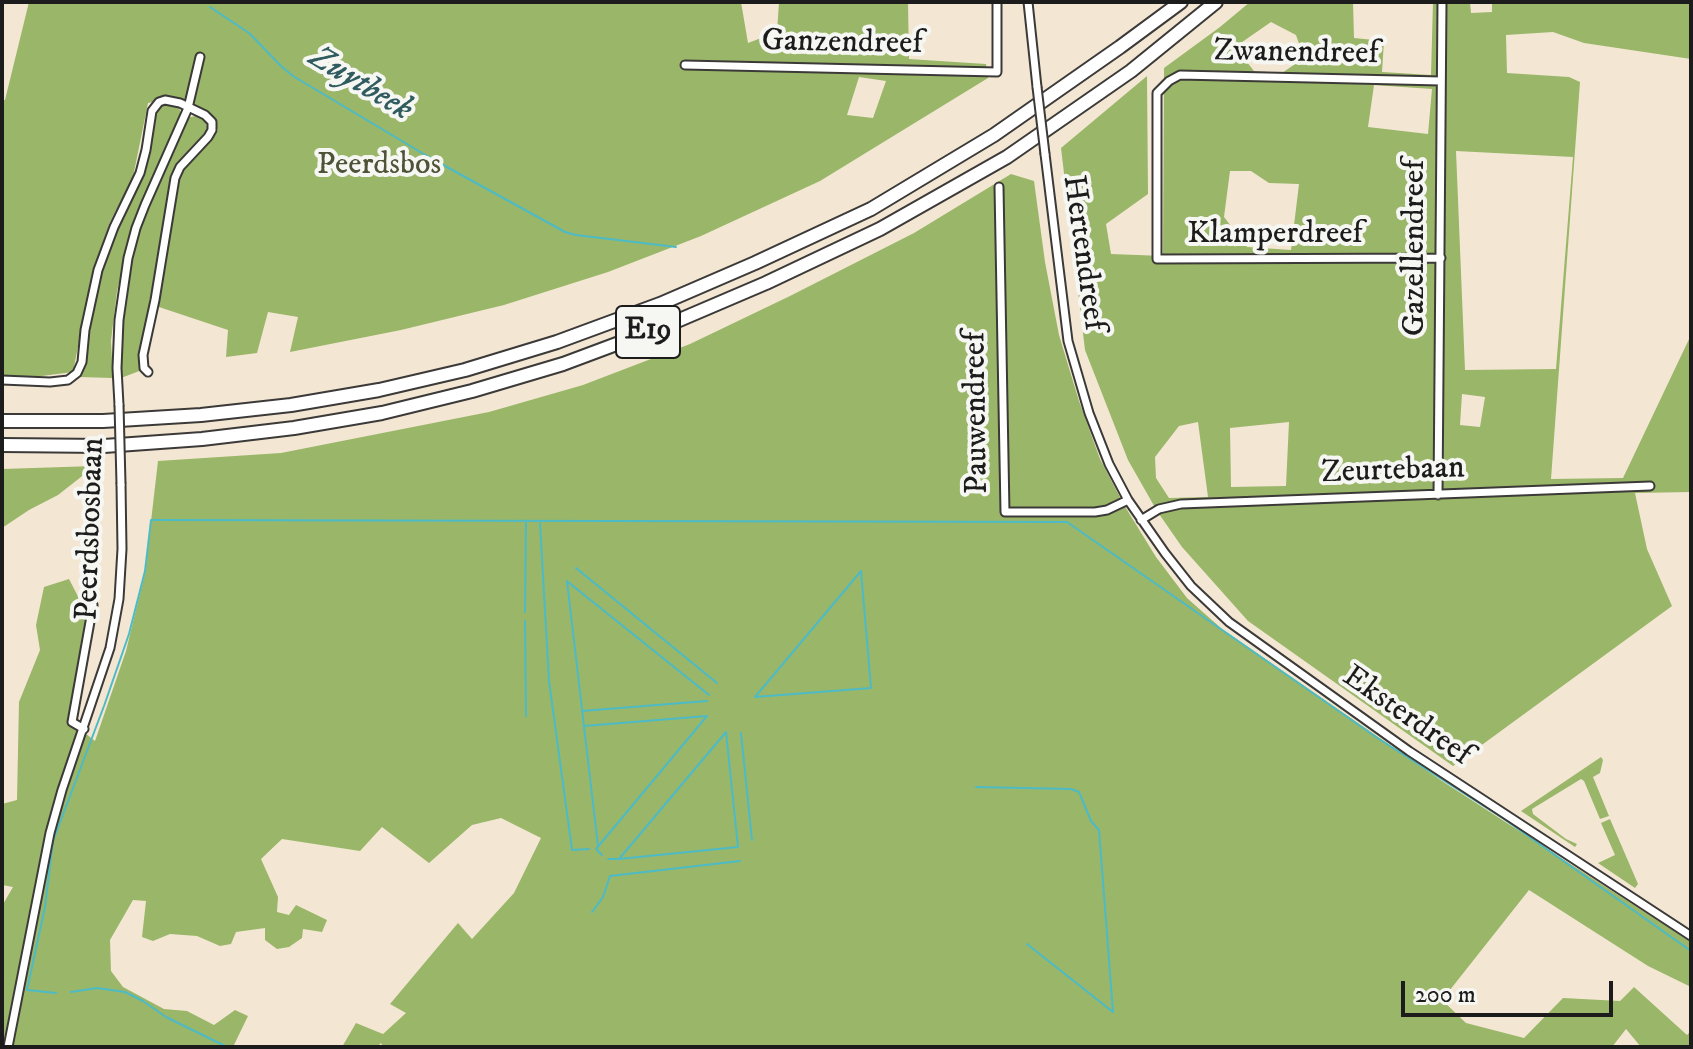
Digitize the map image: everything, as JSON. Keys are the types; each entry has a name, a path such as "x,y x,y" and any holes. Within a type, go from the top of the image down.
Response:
{"highway":[{"name":"E19","path":"2,421 103,421 291,405 379,390 465,370 557,342 715,281 871,209 994,135 1181,2"},
{"name":"E19","path":"2,445 104,446 294,428 382,413 563,364 670,324 880,229 1007,157 1131,71 1216,2"}],"street":[{"name":"Ganzendreef","path":"685,65 997,72 997,2"},
{"name":"Hertendreef","path":"1028,2 1068,341 1089,413 1109,464 1128,500"},
{"name":"Gazellendreef","path":"1438,495 1442,2"},
{"name":"Peerdsbosbaan","path":"8,1047 50,833 110,648 119,599 122,549 117,368 119,320 128,258 145,205 188,108 200,57"},
{"name":"Zwanendreef","path":"1157,259 1157,93 1169,81 1180,75 1441,81"},
{"path":"2,380 50,382 68,380 77,373 82,362 85,330 98,270 118,217 140,173 152,111 165,100 180,103 205,115 212,122 212,130 180,167 175,178 143,355 144,368 148,372"},
{"name":"Pauwendreef","path":"999,187 1005,512 1095,512 1128,500"},
{"name":"Klamperdreef","path":"1157,259 1441,258"},
{"name":"Zeurtebaan","path":"1141,520 1159,509 1181,504 1650,486"},
{"name":"Eksterdreef","path":"1128,500 1191,586 1229,622 1409,751 1691,936"},
{"path":"84,729 72,722 93,605"}],"green space":[{"name":"Peerdsbos","path":"29,2 741,2 748,43 777,32 779,2 908,2 909,59 986,64 988,78 820,181 701,236 608,272 504,305 290,352 298,317 268,312 257,353 226,357 228,330 150,304 140,355 142,370 121,378 124,308 130,267 153,195 187,118 200,118 208,129 178,163 172,178 218,130 207,111 171,98 148,103 133,177 110,222 93,271 73,372 2,378 2,100 5,100","holes":["859,77 886,81 873,118 847,115"]},
{"path":"1250,2 1353,2 1354,38 1384,41 1382,72 1431,75 1433,2 1470,2 1471,13 1492,12 1492,2 1691,2 1691,59 1584,43 1553,32 1506,35 1507,73 1569,77 1580,82 1551,479 1623,478 1691,335 1691,492 1635,493 1647,549 1672,606 1453,766 1248,621 1182,547 1128,460 1085,350 1061,148 1147,76 1148,194 1106,224 1111,254 1163,256 1164,68","holes":["1271,22 1296,35 1304,58 1282,73 1254,71 1235,47","1374,85 1432,89 1428,134 1368,127","1456,151 1573,157 1556,369 1465,370","1230,171 1251,171 1269,183 1299,184 1291,250 1247,247 1224,217","1462,394 1485,397 1480,427 1460,425","1198,422 1208,497 1169,498 1156,478 1155,457 1179,426","1289,422 1286,486 1231,487 1230,428"]},
{"path":"165,102 178,106 182,115 150,184 130,239 117,291 111,341 113,378 79,377 110,242 140,178 155,108"},
{"path":"1011,174 1034,181 1059,335 1100,459 1156,557 1187,598 1222,629 1442,781 1691,942 1691,987 1648,966 1529,890 1442,1000 1466,1023 1524,1038 1563,998 1620,1001 1634,987 1687,1035 1691,1031 1691,1047 1641,1047 1626,1029 1612,1047 383,1047 381,1043 377,1047 342,1047 356,1023 383,1034 406,1013 390,1004 458,923 472,939 514,893 541,838 501,818 472,825 429,863 382,827 360,851 282,839 261,859 278,897 277,912 289,915 296,905 327,920 322,932 303,929 302,938 289,947 277,949 265,940 265,928 236,932 231,944 220,946 197,936 170,934 153,941 142,937 146,901 133,900 110,940 111,971 123,987 164,1009 187,1011 214,1025 235,1010 248,1016 233,1047 2,1047 2,906 13,887 2,885 2,804 17,800 19,702 40,650 36,625 44,587 69,579 87,614 71,722 95,741 126,651 145,573 158,461 281,453 489,412 583,385 690,344 790,296 914,233"},
{"path":"95,466 58,495 2,528 2,469"},
{"path":"1601,757 1600,773 1593,777 1609,816 1600,819 1581,779 1532,809 1533,814 1577,844 1575,847 1521,811"},
{"path":"1610,819 1638,884 1635,888 1598,863 1615,855 1601,823"}],"waterway":[{"name":"Zuytbeek","path":"210,7 249,33 293,76 427,156 565,232 676,247"},
{"path":"56,993 27,990 45,907 53,841 129,634 145,571 151,520 1067,522 1376,737 1504,819 1691,951"},
{"path":"525,612 526,521"},
{"path":"540,523 549,681 572,850 589,849"},
{"path":"576,568 717,683"},
{"path":"861,571 871,688 755,697 861,571"},
{"path":"567,581 598,846"},
{"path":"568,582 709,695"},
{"path":"525,621 526,716"},
{"path":"582,711 707,701"},
{"path":"584,726 707,716 596,849 602,855"},
{"path":"608,859 619,859 738,847 726,732 619,859"},
{"path":"741,733 752,840"},
{"path":"976,787 1071,789 1079,792 1091,821 1099,830 1113,1012 1027,944"},
{"path":"592,912 603,897 610,876 740,861"},
{"path":"71,992 97,988 125,992 166,1017 227,1047"}]}
